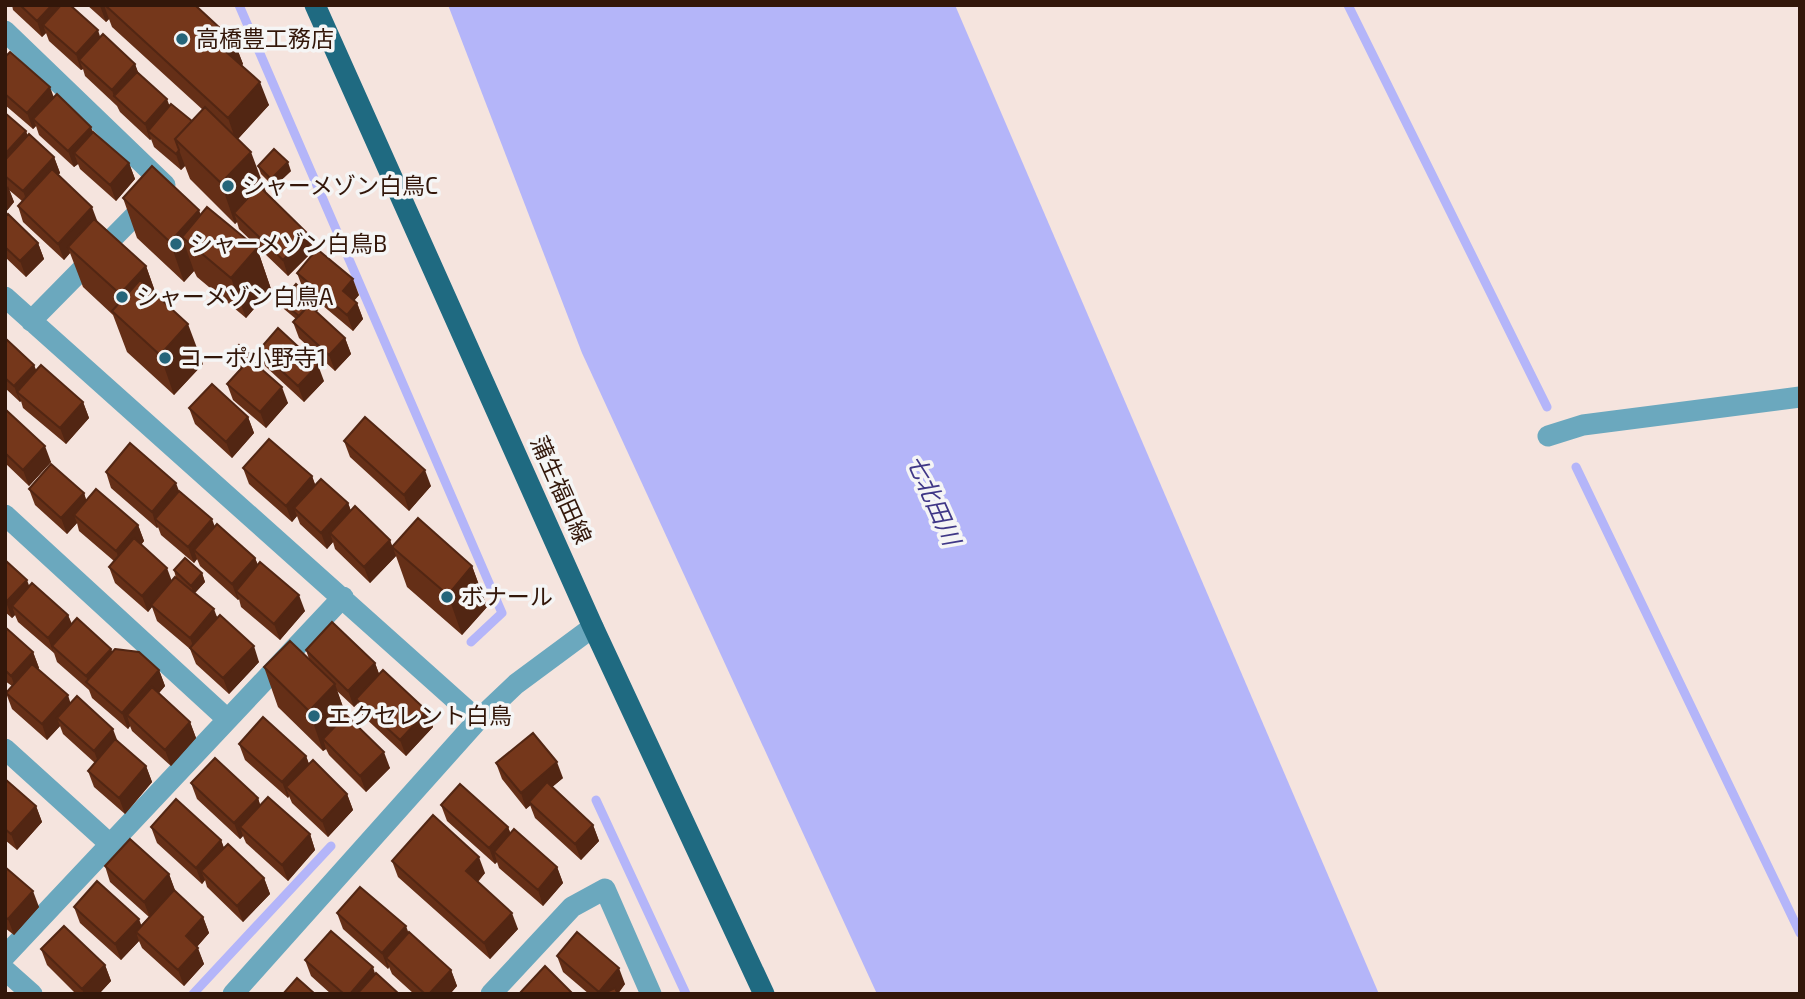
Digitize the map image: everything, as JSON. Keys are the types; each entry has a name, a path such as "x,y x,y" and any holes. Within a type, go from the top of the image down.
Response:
{"main road":[{"name":"蒲生福田線","path":"315,5 593,627 764,994"}],"street":[{"path":"5,31 165,186 32,321"},
{"path":"5,297 478,720"},
{"path":"1548,436 1583,425 1800,397"},
{"path":"5,515 226,718"},
{"path":"5,956 226,718 343,597"},
{"path":"233,994 478,720 516,684 593,627"},
{"path":"5,749 110,845"},
{"path":"491,994 572,907 604,889 651,994"},
{"path":"5,970 32,994"}],"water":[{"name":"七北田川","path":"448,5 955,5 1379,994 877,994 582,353"}],"building":[{"path":"20,5 52,5 37,21"},
{"path":"61,5 70,5 98,30 76,54 43,25"},
{"path":"105,5 195,5 234,41 225,51 260,82 228,118"},
{"path":"103,34 135,64 112,90 79,60"},
{"path":"10,52 50,87 27,113 5,94 5,57"},
{"path":"137,72 167,99 145,124 114,96"},
{"path":"57,94 91,127 68,151 33,119"},
{"path":"171,104 192,121 175,139 179,150 176,154 148,131"},
{"path":"205,107 251,152 221,183 175,139"},
{"path":"5,113 26,131 5,154"},
{"path":"93,132 129,163 110,185 74,153"},
{"path":"29,134 54,157 23,191 5,176 5,160"},
{"path":"274,149 288,162 271,179 258,166"},
{"path":"152,166 199,210 170,242 123,198"},
{"path":"52,169 92,207 58,244 18,206"},
{"path":"259,186 308,234 283,260 234,213"},
{"path":"207,207 257,248 231,278 182,237"},
{"path":"8,214 38,243 20,261 5,247 5,217"},
{"path":"94,219 146,266 120,294 68,247"},
{"path":"317,249 353,279 343,291 357,303 347,315 297,273"},
{"path":"140,280 188,324 160,355 112,311"},
{"path":"296,284 315,302 299,316 281,301"},
{"path":"309,305 345,338 329,355 293,322"},
{"path":"278,328 318,365 298,386 259,350"},
{"path":"5,338 34,365 14,386 5,378"},
{"path":"239,345 256,359 253,362 250,359 244,365 231,354"},
{"path":"250,359 282,387 260,412 227,384"},
{"path":"41,365 83,402 60,428 17,392"},
{"path":"212,384 248,417 226,442 189,408"},
{"path":"5,409 45,446 23,470 5,453"},
{"path":"365,417 425,470 404,495 344,441"},
{"path":"269,439 312,476 286,506 243,468"},
{"path":"130,443 176,483 152,512 106,472"},
{"path":"51,464 84,493 61,518 29,489"},
{"path":"321,479 348,503 321,533 294,508"},
{"path":"96,489 138,525 116,551 74,515"},
{"path":"179,491 212,519 188,547 155,519"},
{"path":"355,506 390,540 364,567 330,533"},
{"path":"418,518 472,566 448,595 392,547"},
{"path":"217,524 255,558 232,584 194,550"},
{"path":"134,538 167,568 142,596 109,567"},
{"path":"185,558 202,573 191,586 174,570"},
{"path":"5,560 27,580 6,602 5,601"},
{"path":"260,562 299,595 274,624 236,591"},
{"path":"175,577 214,609 190,638 151,605"},
{"path":"32,583 68,615 48,638 12,606"},
{"path":"220,615 254,646 223,678 190,648"},
{"path":"77,618 111,649 86,676 52,646"},
{"path":"332,622 375,663 348,691 306,650"},
{"path":"5,627 33,652 11,676 5,670"},
{"path":"290,641 335,684 309,711 264,667"},
{"path":"115,649 139,652 159,670 122,713 86,682"},
{"path":"32,664 68,695 42,724 6,693"},
{"path":"383,670 427,711 400,740 356,699"},
{"path":"152,687 190,722 165,750 127,715"},
{"path":"77,696 113,729 94,751 57,718"},
{"path":"346,715 384,752 360,776 323,739"},
{"path":"263,717 306,756 282,782 239,744"},
{"path":"533,733 557,762 521,793 496,763"},
{"path":"115,739 146,766 119,798 88,771"},
{"path":"215,758 258,798 234,823 191,783"},
{"path":"313,760 347,794 322,821 286,787"},
{"path":"5,779 36,806 11,834 5,829"},
{"path":"547,782 593,825 575,844 529,802"},
{"path":"460,784 508,827 489,848 441,805"},
{"path":"268,797 310,834 282,865 240,827"},
{"path":"176,799 221,840 196,868 151,827"},
{"path":"433,815 479,857 466,871 512,913 484,943 392,861"},
{"path":"514,829 557,867 538,890 494,852"},
{"path":"130,839 169,874 144,902 105,866"},
{"path":"228,844 264,878 237,906 201,871"},
{"path":"5,867 33,891 8,919 5,917"},
{"path":"97,881 139,919 115,944 74,907"},
{"path":"360,887 406,926 382,953 337,913"},
{"path":"174,890 203,917 186,936 198,948 178,970 136,932"},
{"path":"64,926 105,965 82,989 41,949"},
{"path":"331,931 373,967 350,994 344,994 305,960"},
{"path":"409,932 451,970 429,994 425,994 386,958"},
{"path":"577,932 619,968 599,992 557,956"},
{"path":"545,966 573,994 519,994"},
{"path":"376,973 399,994 357,994"},
{"path":"297,978 315,994 283,994"},
{"path":"615,988 618,994 602,994"}],"waterway":[{"path":"239,5 502,613 471,642"},
{"path":"1348,5 1547,407"},
{"path":"1576,467 1800,933"},
{"path":"596,800 686,994"},
{"path":"193,994 331,846"}],"place":[{"name":"高橋豊工務店","path":"182,39"},
{"name":"シャーメゾン白鳥C","path":"228,186"},
{"name":"シャーメゾン白鳥B","path":"176,244"},
{"name":"シャーメゾン白鳥A","path":"122,297"},
{"name":"コーポ小野寺1","path":"165,358"},
{"name":"ボナール","path":"447,597"},
{"name":"エクセレント白鳥","path":"314,716"}]}
